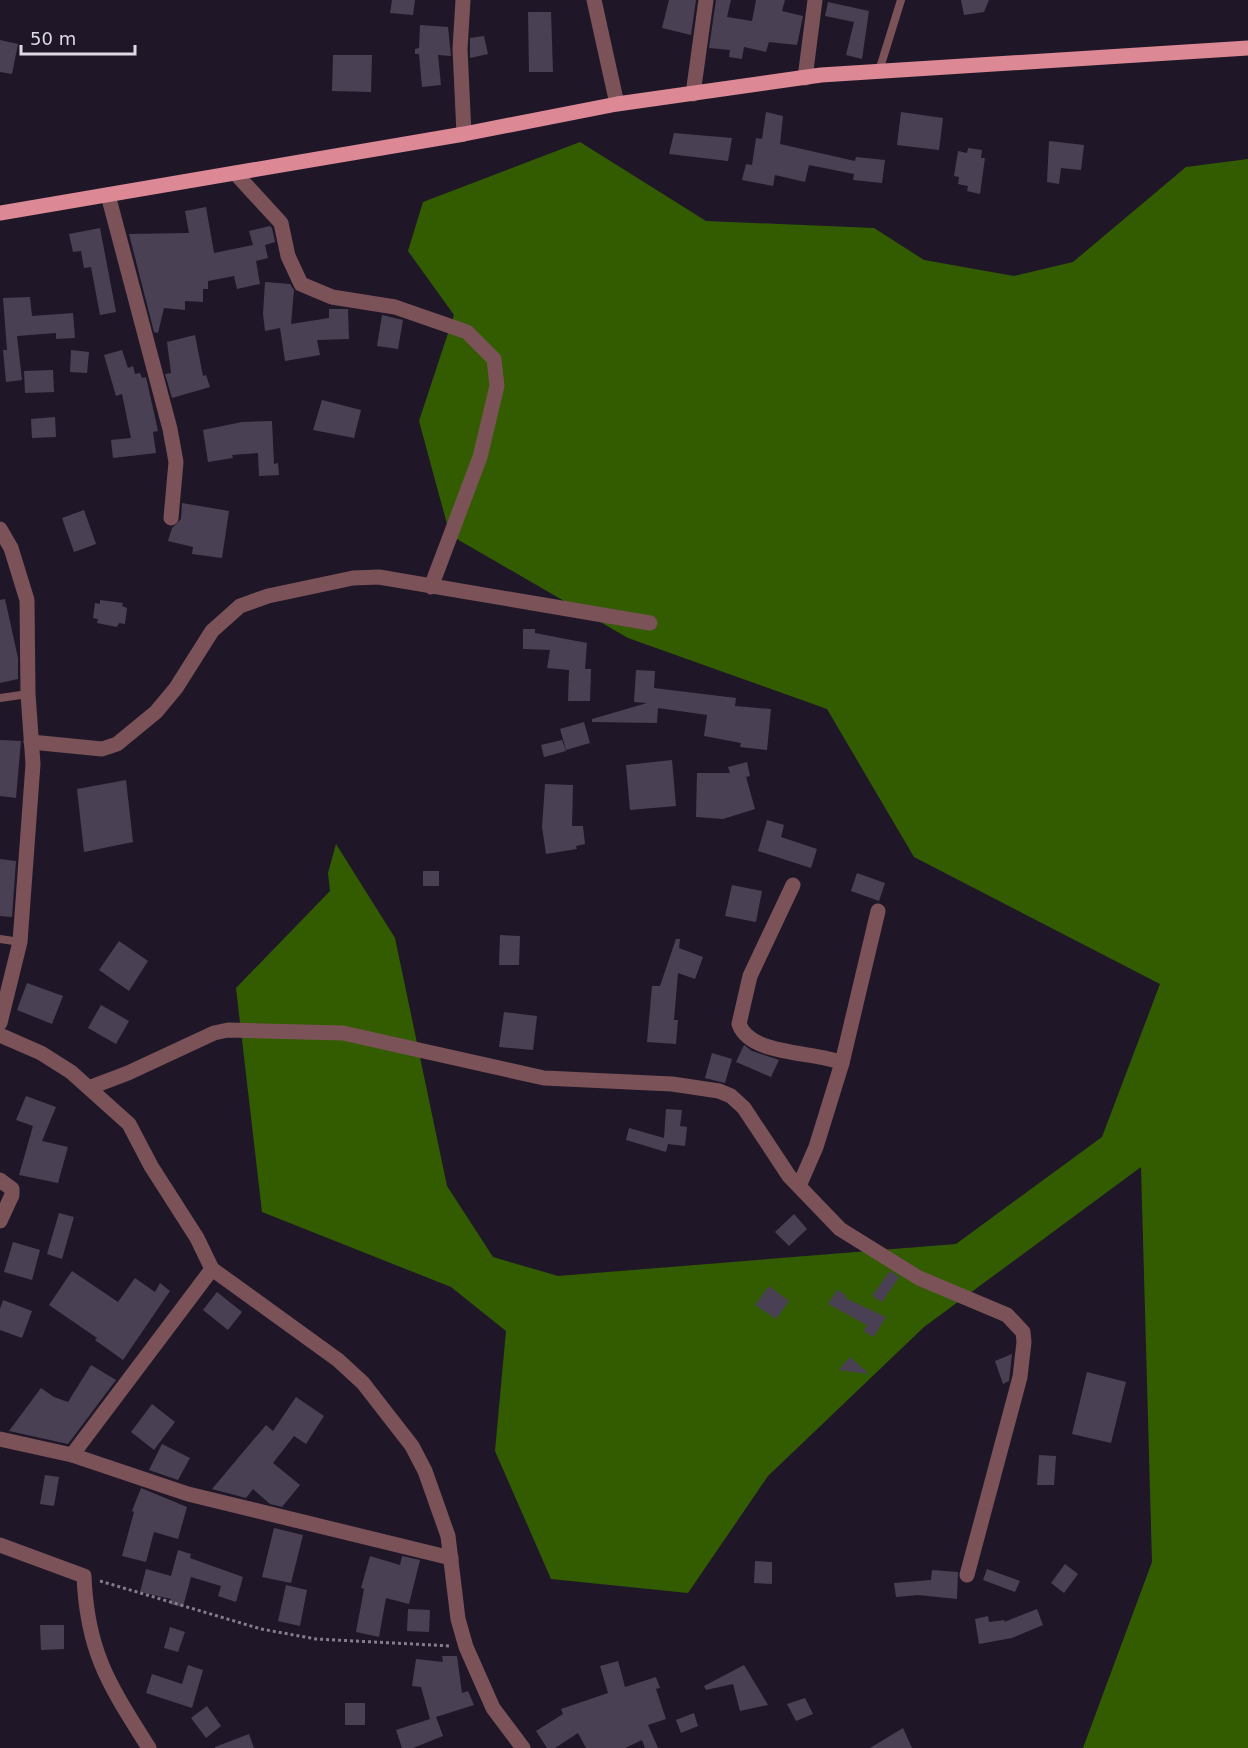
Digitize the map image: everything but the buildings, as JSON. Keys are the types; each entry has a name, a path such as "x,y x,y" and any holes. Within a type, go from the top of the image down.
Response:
{"main road":[{"path":"0,213 464,134 617,104 805,78 879,71 1248,48"}],"street":[{"path":"463,0 460,49 464,134"},
{"path":"594,0 617,104"},
{"path":"693,94 706,0"},
{"path":"805,78 815,0"},
{"path":"235,173 281,223 288,256 301,284 332,297 395,307 468,332 494,360 498,386 480,457 431,587"},
{"path":"108,195 171,429 177,462 171,518"},
{"path":"0,529 11,548 27,600 28,694 33,764 20,942 0,1023"},
{"path":"31,742 93,749 117,744 156,712 176,688 212,631 240,606 268,596 353,578 379,578 651,623"},
{"path":"793,885 750,976 739,1024 742,1031 763,1046 823,1055 842,1063"},
{"path":"799,1186 820,1137 842,1063 878,911"},
{"path":"91,1087 128,1073 214,1033 228,1030 343,1033 544,1078 567,1081 644,1081 719,1091 744,1108 789,1176 840,1229 869,1250 919,1278 1007,1315 1023,1332 1020,1377 967,1575"},
{"path":"0,1035 41,1053 91,1087 129,1124 151,1166 197,1238 212,1269 338,1360 363,1383 412,1446 425,1472 448,1536 458,1619 466,1647 493,1708 523,1748"},
{"path":"0,1180 12,1189 12,1195 0,1221"},
{"path":"72,1455 212,1269"},
{"path":"0,1438 72,1455 188,1494 451,1558"},
{"path":"0,1545 84,1576 94,1648 118,1701 149,1748"}],"lane":[{"path":"879,71 901,0"},
{"path":"0,698 28,694"},
{"path":"0,939 20,942"}],"path":[{"path":"84,1576 261,1629 316,1639 466,1647"}],"green space":[{"path":"580,142 706,221 874,228 924,260 1014,276 1073,262 1186,167 1248,159 1248,1748 1083,1748 1152,1562 1141,1167 924,1327 768,1476 688,1593 551,1579 495,1451 506,1331 451,1287 262,1212 236,988 330,891 328,873 336,844 395,938 447,1186 493,1257 558,1276 956,1244 1102,1137 1160,984 914,857 827,709 628,638 450,535 419,421 454,315 408,251 423,202"}]}
